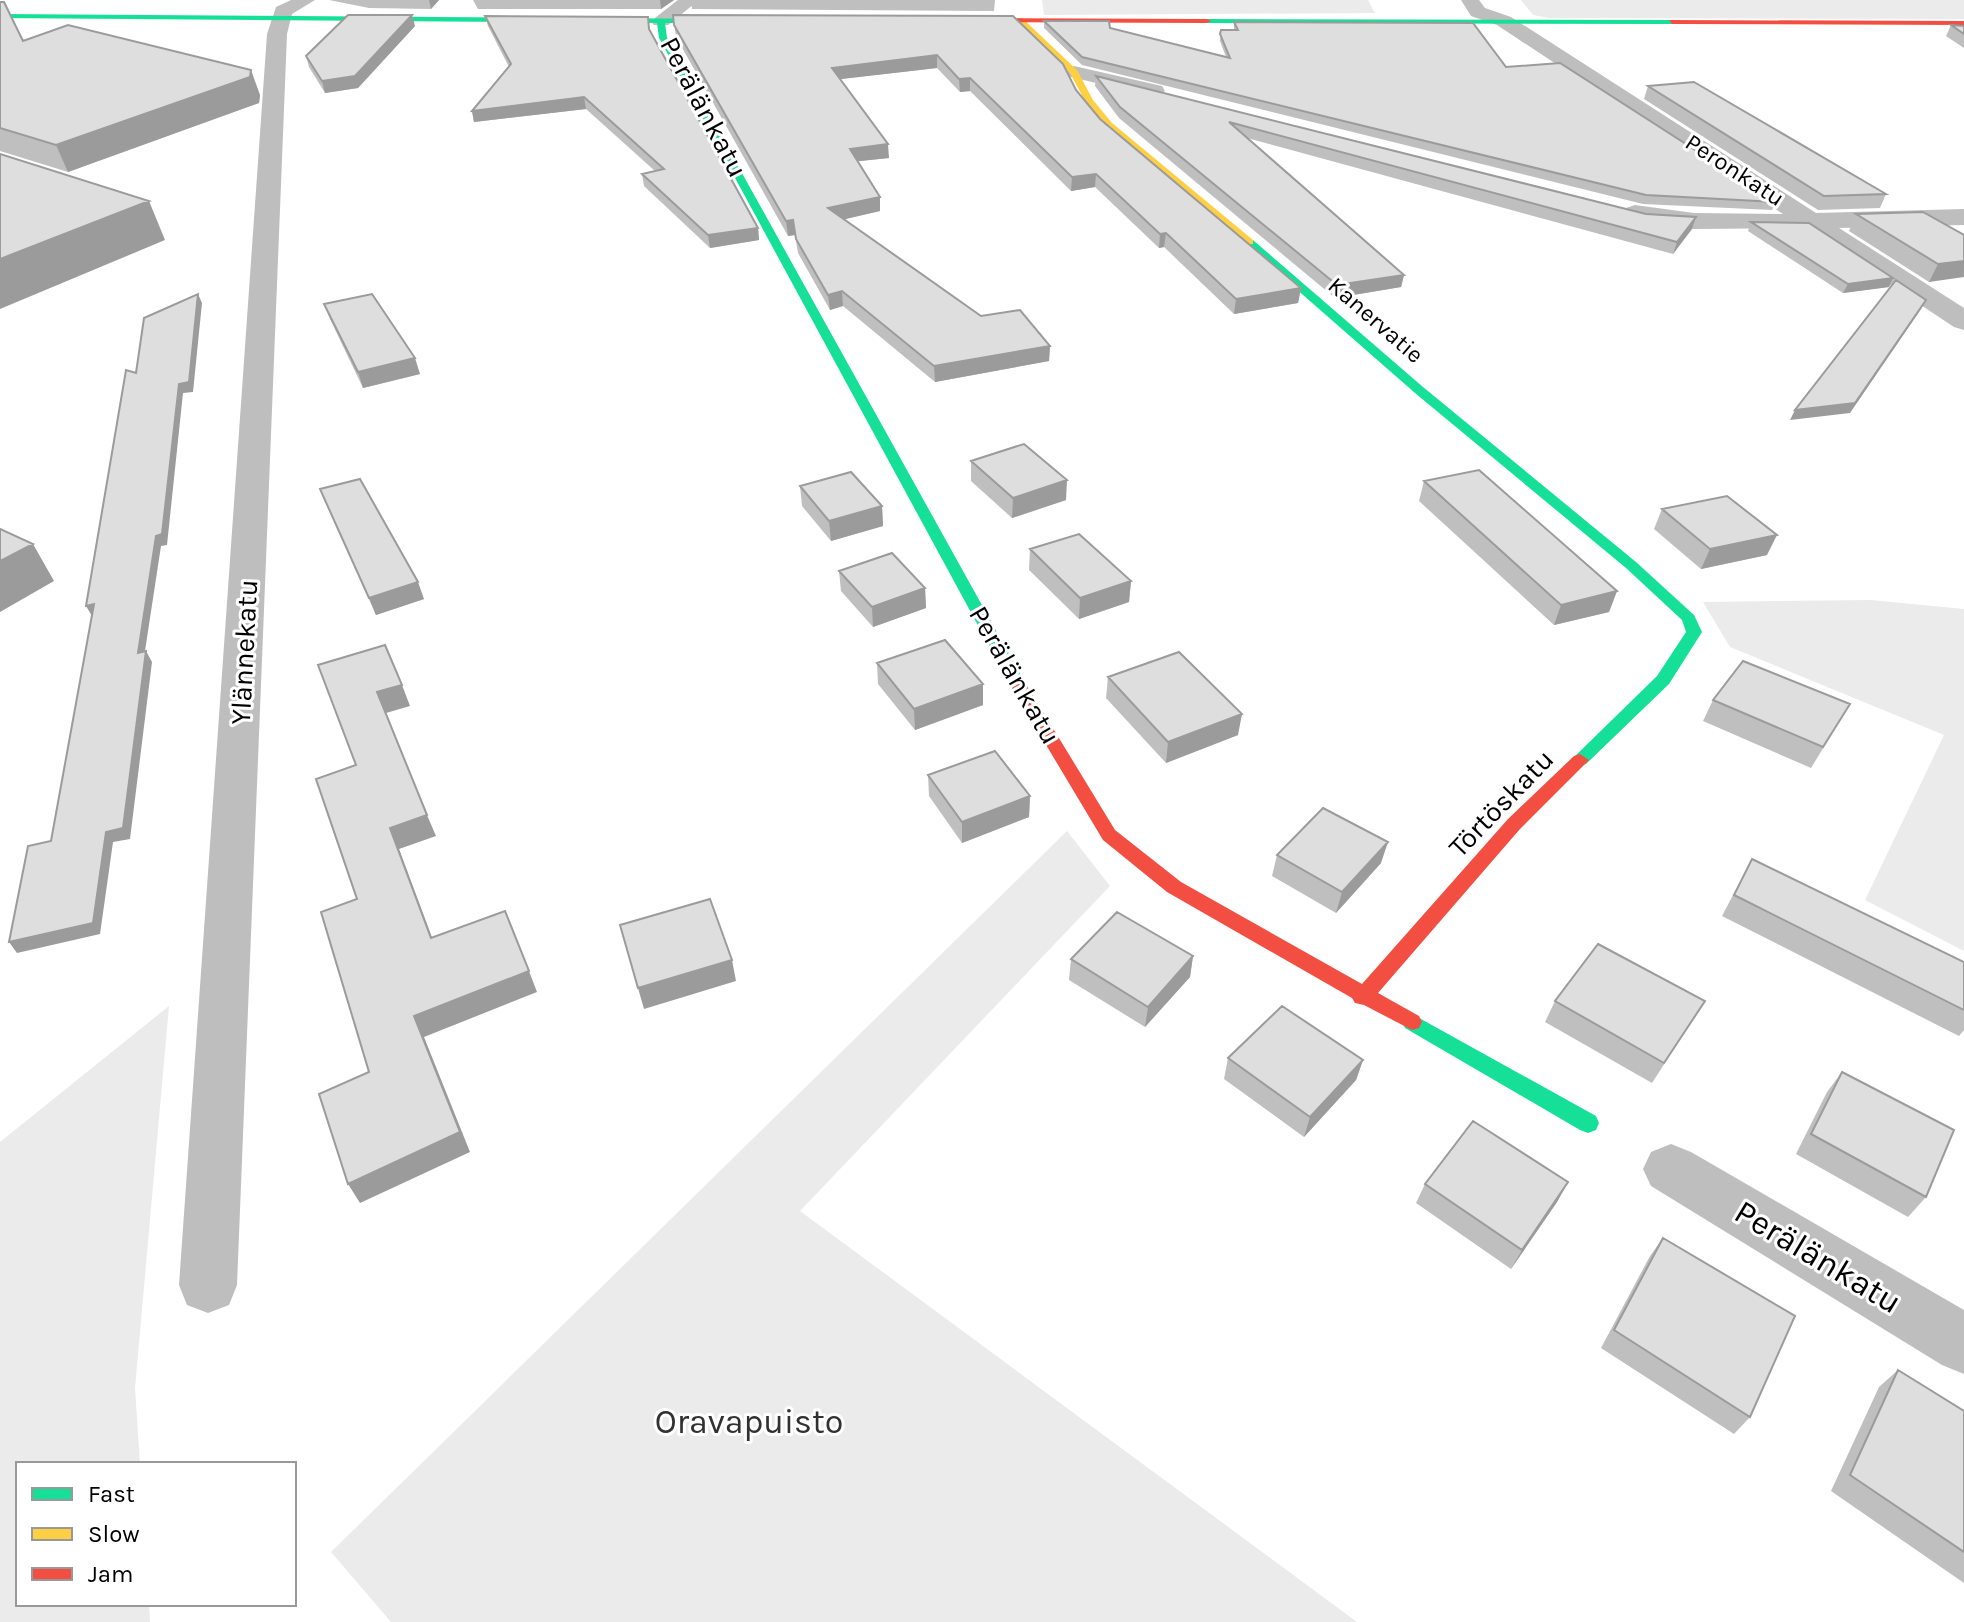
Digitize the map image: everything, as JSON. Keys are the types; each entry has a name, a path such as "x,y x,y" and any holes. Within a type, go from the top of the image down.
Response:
{"street":[{"path":"661,21 690,0"},
{"name":"Peronkatu","path":"1470,0 1478,12 1503,10 1964,321"},
{"path":"0,16 294,10 752,21"},
{"name":"Ylännekatu","path":"208,1285 277,34 294,10"},
{"path":"935,20 1503,10 1964,23"},
{"name":"Kanervatie","path":"1019,20 1074,72 1089,101 1109,125 1215,212 1419,390 1631,565 1689,618 1694,632 1685,652"},
{"name":"Perälänkatu","path":"661,21 663,38 1007,666 1109,835 1174,887 1362,997 1588,1123"},
{"path":"1074,72 1175,96"},
{"path":"1615,208 1694,221 1964,217"},
{"name":"Törtöskatu","path":"1362,997 1537,799 1638,708 1685,652"},
{"name":"Perälänkatu","path":"1671,1169 1964,1344"}],"green space":[{"path":"1042,0 1368,0 1375,13 1044,15"},
{"path":"1521,0 1964,0 1964,19 1549,18 1533,15"},
{"path":"1871,600 1964,609 1964,951 1865,900 1944,735 1730,647 1703,602"},
{"name":"Oravapuisto","path":"1067,831 1110,886 800,1211 1357,1622 391,1622 331,1552"},
{"path":"169,1006 135,1388 140,1462 16,1462 16,1606 149,1606 150,1622 0,1622 0,1142"}],"building":[{"path":"0,2 4,2 23,41 68,25 251,70 250,77 56,145 0,128"},
{"path":"348,15 412,15 355,76 322,81 306,56"},
{"path":"673,15 1013,16 1063,64 1076,90 1100,119 1301,288 1236,299 1166,233 1160,234 1096,174 1072,177 970,78 959,79 937,55 832,68 888,144 850,149 880,197 828,208 981,316 1020,310 1050,346 934,366 842,291 828,295 796,239 793,220 786,221 674,25"},
{"path":"485,16 648,17 649,29 758,228 708,235 642,174 664,169 584,97 472,111 511,64"},
{"path":"1044,21 1109,21 1110,28 1230,58 1220,34 1221,30 1238,30 1234,22 1473,23 1506,67 1560,63 1776,202 1646,195 1082,57"},
{"path":"1951,25 1964,26 1964,34"},
{"path":"1096,76 1646,214 1696,217 1677,242 1229,122 1404,275 1337,285 1120,107"},
{"path":"1694,82 1886,194 1824,196 1648,86"},
{"path":"0,154 149,201 0,259"},
{"path":"1923,212 1964,235 1964,261 1938,264 1856,214"},
{"path":"1751,222 1809,223 1893,278 1848,284"},
{"path":"1896,280 1926,300 1855,403 1795,410"},
{"path":"198,294 189,382 179,384 162,534 156,536 138,653 146,651 123,828 106,832 93,923 9,942 28,846 51,841 94,604 86,606 126,370 136,373 144,318"},
{"path":"372,294 415,358 358,372 324,304"},
{"path":"1024,444 1067,480 1013,498 971,461"},
{"path":"1479,470 1617,591 1561,605 1424,481"},
{"path":"851,472 882,506 829,521 800,486"},
{"path":"360,479 418,582 369,598 320,489"},
{"path":"1727,496 1777,535 1710,549 1662,509"},
{"path":"0,529 33,544 0,561"},
{"path":"1079,534 1131,581 1080,598 1030,549"},
{"path":"892,553 925,588 872,607 839,571"},
{"path":"945,640 983,684 914,709 877,663"},
{"path":"385,645 402,685 377,692 427,815 390,828 431,938 505,911 529,971 414,1016 460,1132 348,1184 319,1094 369,1072 321,912 357,899 316,779 356,765 318,665"},
{"path":"1179,652 1242,714 1168,742 1108,677"},
{"path":"1743,661 1850,704 1823,747 1713,700"},
{"path":"995,751 1030,796 962,822 928,775"},
{"path":"1323,808 1388,842 1342,892 1277,855"},
{"path":"1752,859 1964,962 1964,1010 1734,895"},
{"path":"710,899 732,960 638,988 620,925"},
{"path":"1117,912 1193,956 1148,1007 1071,959"},
{"path":"1598,944 1705,1001 1664,1063 1555,1001"},
{"path":"1282,1006 1363,1060 1310,1117 1228,1058"},
{"path":"1842,1072 1954,1130 1926,1197 1811,1134"},
{"path":"1473,1121 1568,1182 1522,1250 1425,1184"},
{"path":"1663,1238 1795,1316 1750,1417 1614,1330"},
{"path":"1898,1370 1964,1411 1964,1552 1850,1475"}],"traffic: fast":[{"path":"0,16 734,21"},
{"path":"661,21 663,38 1020,688"},
{"path":"1207,21 1672,22"},
{"path":"1249,242 1419,390 1631,565 1689,618 1694,632 1663,680 1580,760"},
{"path":"1412,1022 1588,1123"}],"traffic: slow":[{"path":"1019,20 1074,72 1089,101 1109,125 1249,242"}],"traffic: jam":[{"path":"958,20 1207,21"},
{"path":"1672,22 1964,23"},
{"path":"1020,688 1109,835 1174,887 1412,1022"},
{"path":"1362,997 1514,824 1580,760"}]}
